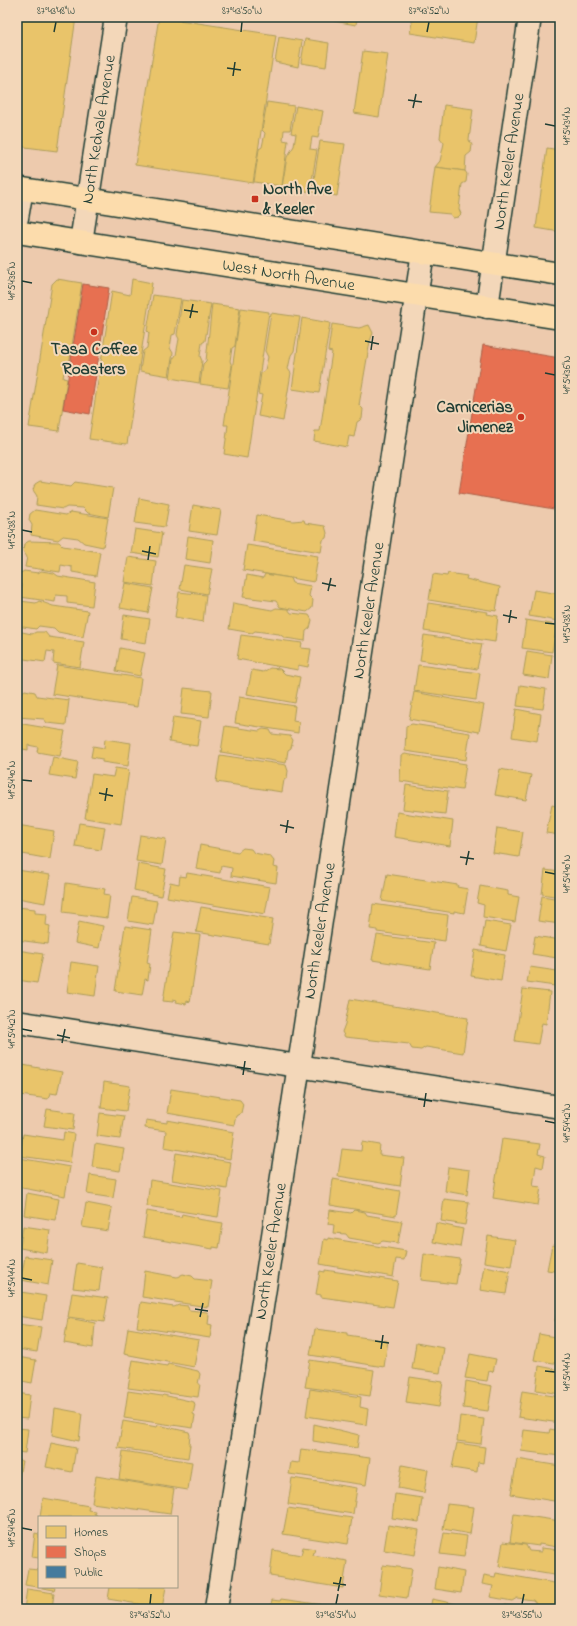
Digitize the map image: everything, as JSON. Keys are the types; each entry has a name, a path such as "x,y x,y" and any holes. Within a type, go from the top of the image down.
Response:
{"main road":[{"path":"19,189 560,274"},
{"name":"West North Avenue","path":"17,232 560,318"}],"street":[{"name":"North Kedvale Avenue","path":"81,242 116,17"},
{"name":"North Keeler Avenue","path":"487,307 530,17"},
{"path":"17,218 19,189"},
{"name":"North Keeler Avenue","path":"216,1609 423,252"},
{"path":"17,1022 560,1107"}],"building: Homes":[{"path":"21,17 76,17 57,151 17,146 17,49"},
{"path":"159,17 276,35 253,183 135,165"},
{"path":"296,17 312,17 312,19"},
{"path":"335,17 357,17 356,25 334,21"},
{"path":"413,17 478,17 474,43 410,33"},
{"path":"279,37 302,41 298,67 275,62"},
{"path":"305,39 329,43 326,67 301,63"},
{"path":"363,51 388,54 379,117 354,113"},
{"path":"267,102 294,106 290,130 284,130 283,140 288,141 282,186 254,182 259,149 262,147 265,133 262,130"},
{"path":"444,105 473,109 469,140 472,145 471,152 466,156 465,171 435,167 440,161 444,143 440,138"},
{"path":"296,106 323,111 318,138 312,137 310,149 317,150 310,192 282,187 287,157 294,146 296,134 291,133"},
{"path":"320,141 345,144 337,196 312,192"},
{"path":"547,148 560,150 560,232 536,228"},
{"path":"435,167 465,171 467,174 466,182 462,184 459,209 461,214 458,217 453,218 450,214 429,212"},
{"path":"57,279 82,283 68,371 64,372 63,378 67,379 59,431 29,427 52,284"},
{"path":"132,279 152,283 127,444 89,439 112,291 130,295"},
{"path":"153,295 181,299 175,334 172,335 170,348 173,353 169,376 140,371 143,351 147,348 149,333 147,331"},
{"path":"182,300 211,304 205,341 202,343 200,356 202,361 199,383 170,378 173,359 176,355 179,339 177,335"},
{"path":"212,304 240,308 235,346 232,348 230,361 232,366 228,388 200,384 203,364 206,361"},
{"path":"241,308 269,312 247,458 224,454 228,425 224,425"},
{"path":"271,313 300,317 294,351 291,355 288,369 291,373 283,421 258,416 262,395 258,394 261,373 265,370 268,357 265,351"},
{"path":"302,318 330,323 319,393 292,389"},
{"path":"332,324 359,328 369,325 373,333 370,341 359,405 363,409 362,419 357,422 354,437 349,436 347,447 314,441 315,431 320,431 332,352 328,351"},
{"path":"560,480 560,513 555,512"},
{"path":"40,481 71,486 75,482 113,488 108,517 88,513 83,508 67,507 63,509 36,505 37,496 33,490 35,484"},
{"path":"139,498 169,504 165,527 135,523"},
{"path":"193,505 221,510 217,535 189,531"},
{"path":"35,510 66,515 71,512 108,518 103,547 84,543 78,538 63,536 58,540 31,535 32,525 29,520 30,514"},
{"path":"257,515 293,521 304,520 305,523 325,526 327,533 326,538 323,540 321,552 253,541"},
{"path":"135,529 162,533 158,557 131,553"},
{"path":"188,536 213,540 210,563 185,559"},
{"path":"29,541 59,542 63,546 100,552 96,576 72,572 72,567 61,565 60,572 25,567 27,557 23,551 24,544"},
{"path":"247,545 318,556 314,582 243,570"},
{"path":"128,557 156,561 153,586 124,582"},
{"path":"184,565 212,569 207,594 180,589"},
{"path":"24,571 54,573 58,576 95,582 92,606 67,603 67,596 56,595 55,602 20,597 22,586 18,581 19,574"},
{"path":"448,573 467,576 466,579 500,587 496,611 429,600 433,574 447,576"},
{"path":"265,574 290,578 292,583 311,586 309,596 313,600 312,608 307,612 280,607 276,601 243,597 247,575 263,578"},
{"path":"125,583 153,588 148,613 120,608"},
{"path":"534,590 560,594 558,621 529,616"},
{"path":"179,592 206,595 203,622 175,617"},
{"path":"20,601 36,603 39,601 53,606 88,611 83,637 58,632 54,628 39,626 36,629 17,626"},
{"path":"233,603 272,610 276,608 288,609 291,613 309,615 312,620 310,628 306,631 305,641 285,638 279,634 255,631 252,633 229,629"},
{"path":"428,603 488,612 487,614 498,616 495,642 424,631"},
{"path":"124,615 150,619 146,643 121,639"},
{"path":"526,620 557,625 552,652 522,648"},
{"path":"17,631 32,634 36,632 45,632 49,637 84,642 80,667 53,663 54,652 47,651 45,662 17,658"},
{"path":"241,635 302,643 301,648 311,649 308,667 298,665 298,670 237,659"},
{"path":"424,635 482,644 477,669 420,660"},
{"path":"120,648 145,653 140,676 116,671"},
{"path":"527,651 552,655 549,679 523,675"},
{"path":"57,665 141,678 137,707 52,694"},
{"path":"418,665 480,673 476,700 414,691"},
{"path":"270,668 280,669 285,674 300,677 295,703 247,694 252,670 263,672"},
{"path":"520,685 546,689 543,709 517,706"},
{"path":"184,688 212,691 209,717 181,714"},
{"path":"25,690 35,692 37,696 69,700 66,725 47,723 44,719 17,717 17,692 21,693"},
{"path":"414,692 484,705 479,732 409,719"},
{"path":"239,697 295,706 293,721 299,722 298,733 235,723"},
{"path":"516,709 541,714 537,741 512,737"},
{"path":"173,717 201,721 197,746 169,742"},
{"path":"17,723 65,731 60,756 37,752 38,747 28,745 28,750 17,748"},
{"path":"412,724 470,733 466,760 405,751 406,726"},
{"path":"225,726 259,731 263,729 270,730 272,734 290,736 293,740 291,748 288,750 286,763 221,752"},
{"path":"105,739 131,743 128,766 102,762 102,759 91,757 93,746 104,748"},
{"path":"405,754 466,764 462,790 400,781 401,756"},
{"path":"220,755 286,765 288,771 287,778 284,780 282,792 216,782"},
{"path":"53,757 78,762 75,779 49,775"},
{"path":"115,768 129,770 121,824 85,818 92,774 113,777"},
{"path":"500,769 531,775 526,800 495,795"},
{"path":"560,777 560,800 556,799"},
{"path":"406,785 448,791 445,814 403,809"},
{"path":"552,805 560,807 560,835 546,833"},
{"path":"397,812 453,821 450,846 394,837"},
{"path":"79,823 105,827 101,850 75,846"},
{"path":"17,825 54,831 50,859 17,853"},
{"path":"497,828 523,832 519,857 493,853"},
{"path":"140,835 166,839 162,865 136,861"},
{"path":"200,845 238,852 243,848 251,849 254,853 270,856 274,861 273,867 278,868 276,883 231,876 232,868 221,866 220,873 196,869"},
{"path":"138,864 166,869 161,896 134,890"},
{"path":"17,870 50,875 45,903 17,898"},
{"path":"545,870 560,872 560,897 542,894"},
{"path":"187,873 270,887 265,914 167,897 170,882 179,884 180,876 186,877"},
{"path":"387,874 458,885 457,887 468,889 464,913 454,911 454,913 382,901"},
{"path":"66,883 105,889 104,894 110,895 107,918 63,912"},
{"path":"480,886 508,891 508,895 519,897 515,922 483,917 484,905 477,903"},
{"path":"542,896 560,899 560,924 538,921"},
{"path":"132,897 157,901 153,925 128,921"},
{"path":"373,904 448,915 445,941 377,932 377,930 370,929"},
{"path":"17,907 35,909 35,913 47,914 46,925 50,926 48,944 17,940"},
{"path":"201,907 273,919 269,944 196,932"},
{"path":"79,921 103,926 99,948 75,943"},
{"path":"485,921 511,925 506,951 481,946"},
{"path":"125,926 152,930 147,963 150,964 148,980 145,979 142,995 115,991"},
{"path":"174,932 200,935 190,1002 187,1001 186,1004 176,1002 177,1000 173,999 173,1002 163,1001"},
{"path":"377,935 434,943 430,969 372,960"},
{"path":"535,936 560,940 557,958 532,954"},
{"path":"17,950 43,954 37,983 17,980"},
{"path":"475,950 505,955 501,981 471,976"},
{"path":"71,962 99,966 95,996 67,992"},
{"path":"530,967 557,971 555,986 527,982"},
{"path":"523,989 550,992 546,1024 542,1023 538,1044 515,1041"},
{"path":"350,999 468,1018 463,1053 426,1047 421,1050 412,1049 409,1044 345,1037 342,1032"},
{"path":"17,1064 62,1072 57,1094 50,1093 48,1099 20,1095 21,1090 17,1089"},
{"path":"104,1082 130,1086 126,1111 101,1108"},
{"path":"171,1089 240,1100 243,1104 241,1113 236,1116 234,1125 167,1113"},
{"path":"47,1109 75,1113 73,1130 44,1126"},
{"path":"100,1113 124,1116 120,1139 97,1136"},
{"path":"146,1120 167,1123 167,1120 234,1132 230,1159 164,1147 166,1131 145,1128"},
{"path":"64,1132 74,1134 70,1163 20,1156 23,1134 63,1140"},
{"path":"502,1139 540,1144 538,1154 545,1156 543,1168 536,1166 533,1186 541,1187 538,1205 493,1198"},
{"path":"362,1142 380,1145 379,1155 404,1158 400,1186 338,1176 342,1149 361,1151"},
{"path":"95,1144 124,1149 120,1171 92,1167"},
{"path":"176,1153 231,1162 227,1189 172,1180"},
{"path":"19,1158 70,1167 65,1196 17,1187"},
{"path":"448,1167 470,1170 467,1195 445,1191"},
{"path":"90,1175 116,1179 113,1198 87,1194"},
{"path":"333,1179 400,1191 396,1216 330,1205"},
{"path":"150,1180 222,1191 218,1217 147,1206"},
{"path":"27,1193 59,1199 55,1220 24,1215"},
{"path":"444,1199 469,1202 465,1225 441,1221"},
{"path":"86,1203 112,1208 108,1231 82,1227"},
{"path":"330,1210 351,1213 354,1210 365,1212 367,1215 402,1221 398,1243 383,1241 378,1243 349,1238 346,1234 333,1233 334,1225 328,1224"},
{"path":"147,1211 181,1217 182,1214 196,1217 197,1219 223,1223 219,1248 213,1247 213,1249 143,1237"},
{"path":"436,1223 463,1229 460,1247 433,1242"},
{"path":"23,1226 50,1230 47,1253 20,1248"},
{"path":"488,1236 515,1240 511,1266 484,1262"},
{"path":"328,1238 406,1251 404,1260 396,1259 393,1277 320,1264 324,1239 328,1240"},
{"path":"552,1245 560,1246 560,1272 547,1270"},
{"path":"424,1254 460,1259 456,1284 421,1280"},
{"path":"25,1256 52,1260 48,1285 21,1280"},
{"path":"77,1263 102,1267 99,1291 73,1288"},
{"path":"484,1266 510,1271 506,1294 480,1290"},
{"path":"325,1270 398,1281 393,1307 321,1297 321,1295 316,1294 320,1271 325,1272"},
{"path":"145,1271 177,1277 183,1274 192,1276 195,1279 212,1281 208,1307 142,1297"},
{"path":"21,1292 46,1296 42,1320 17,1316"},
{"path":"72,1293 108,1298 104,1322 68,1317"},
{"path":"141,1302 174,1307 179,1305 188,1306 189,1310 207,1312 209,1316 208,1324 212,1325 210,1338 137,1327"},
{"path":"558,1305 560,1305 560,1322 555,1321"},
{"path":"68,1318 95,1323 93,1348 64,1343"},
{"path":"560,1322 560,1335 558,1334"},
{"path":"17,1324 41,1327 37,1352 17,1349"},
{"path":"128,1328 199,1340 194,1367 124,1354"},
{"path":"315,1329 347,1333 347,1335 388,1341 384,1367 310,1355"},
{"path":"539,1334 560,1338 560,1364 534,1360"},
{"path":"416,1343 444,1348 440,1373 412,1369"},
{"path":"470,1354 496,1359 493,1372 489,1371 487,1381 465,1378"},
{"path":"17,1357 36,1360 32,1383 17,1380"},
{"path":"133,1360 167,1366 168,1364 198,1371 200,1374 198,1384 200,1384 198,1397 128,1388"},
{"path":"310,1360 374,1370 370,1396 305,1387"},
{"path":"539,1366 560,1370 560,1394 536,1390"},
{"path":"410,1377 443,1382 439,1407 406,1402"},
{"path":"466,1381 492,1386 488,1411 463,1408"},
{"path":"310,1389 361,1397 360,1407 368,1409 366,1425 306,1416"},
{"path":"128,1391 163,1395 194,1402 195,1405 193,1414 195,1415 193,1428 124,1418"},
{"path":"522,1391 560,1397 560,1423 518,1417"},
{"path":"17,1393 30,1395 27,1419 17,1418"},
{"path":"55,1408 82,1413 79,1441 52,1435"},
{"path":"460,1416 484,1419 481,1444 457,1441"},
{"path":"123,1421 157,1427 158,1425 189,1432 190,1445 188,1458 118,1448"},
{"path":"314,1424 359,1435 357,1448 313,1441"},
{"path":"17,1428 28,1429 25,1453 17,1452"},
{"path":"550,1429 560,1431 560,1456 521,1451 524,1430 549,1433"},
{"path":"51,1443 76,1448 72,1472 46,1467"},
{"path":"457,1443 485,1447 483,1463 478,1462 477,1472 452,1468"},
{"path":"301,1449 370,1458 366,1485 289,1474 291,1462 299,1463"},
{"path":"123,1451 192,1462 188,1490 119,1479"},
{"path":"517,1459 560,1466 560,1502 511,1494"},
{"path":"17,1460 22,1461 17,1487"},
{"path":"402,1465 428,1470 424,1493 398,1488"},
{"path":"96,1476 174,1489 170,1514 92,1503"},
{"path":"292,1478 357,1488 353,1514 288,1504"},
{"path":"395,1494 422,1498 419,1522 392,1518"},
{"path":"43,1498 89,1506 88,1510 95,1511 94,1514 97,1515 97,1516 40,1516"},
{"path":"447,1504 474,1507 470,1534 443,1529"},
{"path":"288,1508 352,1518 348,1544 283,1534"},
{"path":"514,1514 560,1521 560,1550 556,1549 557,1547 539,1544 539,1546 510,1542"},
{"path":"388,1525 419,1530 415,1555 384,1550"},
{"path":"35,1533 38,1534 38,1558 32,1557"},
{"path":"444,1533 467,1536 464,1557 440,1554"},
{"path":"503,1542 526,1545 529,1551 541,1552 541,1548 560,1550 560,1576 499,1566"},
{"path":"303,1547 315,1549 313,1555 347,1561 343,1588 270,1576 273,1550 301,1555"},
{"path":"383,1565 412,1569 407,1598 379,1594"},
{"path":"438,1567 464,1572 461,1593 435,1589"},
{"path":"28,1569 38,1570 38,1587 25,1585"},
{"path":"496,1573 560,1584 560,1609 538,1606 533,1600 517,1598 512,1601 490,1597 493,1586 482,1584 484,1575 495,1577"},
{"path":"42,1588 55,1588 54,1590"},
{"path":"110,1588 166,1588 162,1608 108,1599"},
{"path":"27,1589 54,1593 52,1609 24,1609"},
{"path":"281,1599 331,1606 330,1609 270,1609 272,1600 280,1601"},
{"path":"432,1599 456,1604 455,1609 430,1609"},
{"path":"505,1605 531,1609 504,1609"}],"building: Shops":[{"path":"83,284 109,288 90,414 63,409"},
{"path":"483,345 560,358 560,471 554,509 459,493"}],"building: Public":[{"path":"560,1183 560,1201 557,1201"}],"place":[{"name":"North Ave & Keeler","path":"255,199"},
{"name":"Tasa Coffee Roasters","path":"94,332"},
{"name":"Carnicerias Jimenez","path":"521,417"}]}
